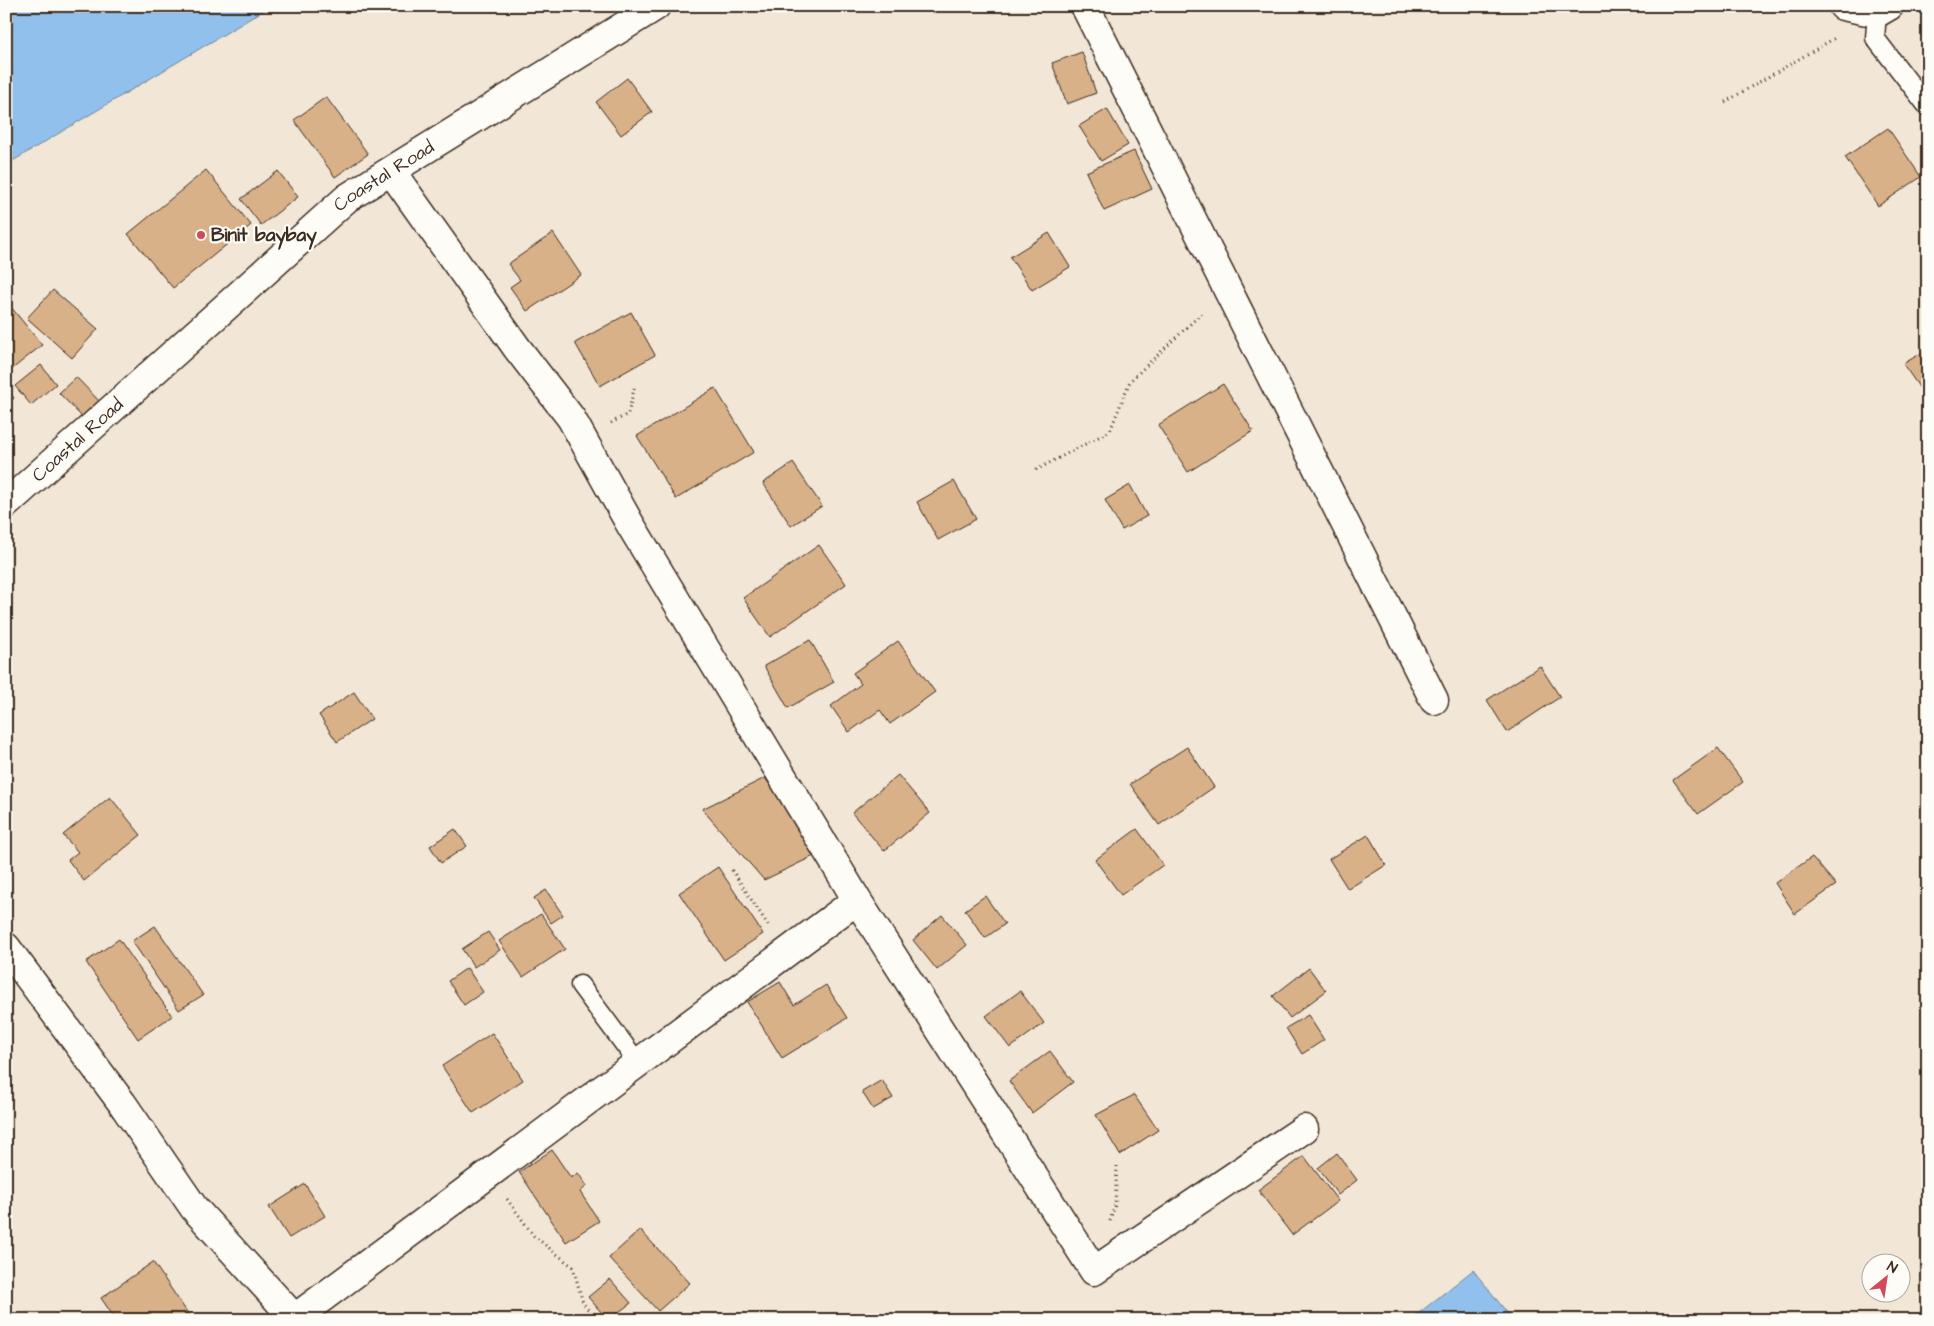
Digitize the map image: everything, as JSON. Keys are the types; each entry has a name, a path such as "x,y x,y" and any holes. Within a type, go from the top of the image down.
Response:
{"street":[{"name":"Coastal Road","path":"6,504 347,198 656,6"},
{"path":"1085,6 1434,700"},
{"path":"1843,6 1883,10"},
{"path":"391,170 517,348 571,418 630,524 857,900 1094,1271 1304,1129"},
{"path":"6,947 122,1103 194,1208 295,1319 857,900"}],"lane":[{"path":"1883,10 1876,38 1928,107"},
{"path":"580,985 638,1063"}],"path":[{"path":"1725,102 1883,10"},
{"path":"1036,470 1110,431 1130,381 1228,289"},
{"path":"582,439 628,414 636,385"},
{"path":"732,870 786,953"},
{"path":"490,1174 534,1236 573,1267 583,1303 596,1320"}],"water":[{"path":"6,6 271,6 6,165"},
{"path":"1473,1270 1509,1315 1504,1320 1416,1320 1414,1317"}],"building":[{"path":"1082,52 1096,93 1067,104 1052,63"},
{"path":"627,78 652,112 621,135 596,102"},
{"path":"326,97 368,154 335,177 294,120"},
{"path":"1107,109 1128,145 1101,161 1079,126"},
{"path":"1888,128 1921,177 1878,206 1845,157"},
{"path":"1134,151 1152,189 1104,211 1086,172"},
{"path":"206,170 251,225 173,288 128,234"},
{"path":"278,171 298,197 261,225 241,199"},
{"path":"553,233 581,275 527,311 510,287 520,280 508,264"},
{"path":"1049,233 1070,267 1032,290 1010,257"},
{"path":"53,290 98,329 72,358 27,318"},
{"path":"6,301 42,345 6,374"},
{"path":"631,312 655,355 600,386 575,343"},
{"path":"1928,349 1928,400 1903,364"},
{"path":"41,365 56,384 31,405 15,386"},
{"path":"76,377 102,404 85,420 59,393"},
{"path":"1223,384 1253,431 1188,472 1158,425"},
{"path":"6,388 14,398 6,405"},
{"path":"715,388 754,452 676,499 637,436"},
{"path":"793,463 822,506 791,526 763,483"},
{"path":"954,481 976,519 938,540 917,502"},
{"path":"1130,485 1147,516 1122,530 1105,500"},
{"path":"819,545 846,584 770,637 743,598"},
{"path":"810,640 834,682 788,708 764,666"},
{"path":"898,641 935,692 890,724 880,710 849,732 831,706 861,684 853,673"},
{"path":"1540,666 1560,697 1507,732 1487,700"},
{"path":"354,692 372,719 337,742 319,715"},
{"path":"1187,747 1214,787 1159,825 1130,784"},
{"path":"1718,748 1743,782 1698,814 1673,780"},
{"path":"898,775 930,813 884,851 852,813"},
{"path":"765,778 820,853 764,880 702,809"},
{"path":"110,797 141,835 84,881 68,860 78,852 63,835"},
{"path":"455,829 467,846 441,863 430,846"},
{"path":"1137,829 1163,865 1121,895 1095,860"},
{"path":"1368,835 1386,865 1348,889 1329,859"},
{"path":"1812,857 1836,885 1795,914 1775,883"},
{"path":"718,867 763,934 724,960 679,893"},
{"path":"546,890 563,915 551,923 534,898"},
{"path":"985,896 1005,924 985,938 965,910"},
{"path":"541,914 565,949 523,977 499,941"},
{"path":"942,915 967,945 937,970 913,940"},
{"path":"155,926 203,995 179,1010 132,941"},
{"path":"488,932 500,950 474,967 462,949"},
{"path":"119,939 172,1016 138,1039 86,962"},
{"path":"467,968 483,992 464,1005 448,981"},
{"path":"1309,968 1326,991 1290,1018 1273,996"},
{"path":"780,982 794,1005 826,985 847,1018 782,1058 747,1002"},
{"path":"1020,991 1044,1023 1010,1048 986,1016"},
{"path":"1308,1015 1324,1040 1302,1054 1286,1028"},
{"path":"492,1033 523,1080 473,1113 442,1066"},
{"path":"1050,1051 1073,1082 1032,1113 1009,1081"},
{"path":"882,1080 893,1098 873,1109 862,1092"},
{"path":"1134,1095 1158,1130 1120,1155 1096,1115"},
{"path":"552,1150 571,1178 578,1173 587,1186 580,1192 599,1221 566,1242 519,1172"},
{"path":"1337,1153 1357,1180 1338,1195 1318,1168"},
{"path":"1304,1156 1338,1201 1292,1235 1258,1190"},
{"path":"305,1184 325,1216 289,1238 269,1207"},
{"path":"640,1230 690,1283 658,1311 609,1258"},
{"path":"153,1262 191,1318 189,1320 116,1320 101,1298"},
{"path":"610,1279 631,1303 608,1320 588,1297"}],"place":[{"name":"Binit baybay","path":"201,235"}]}
